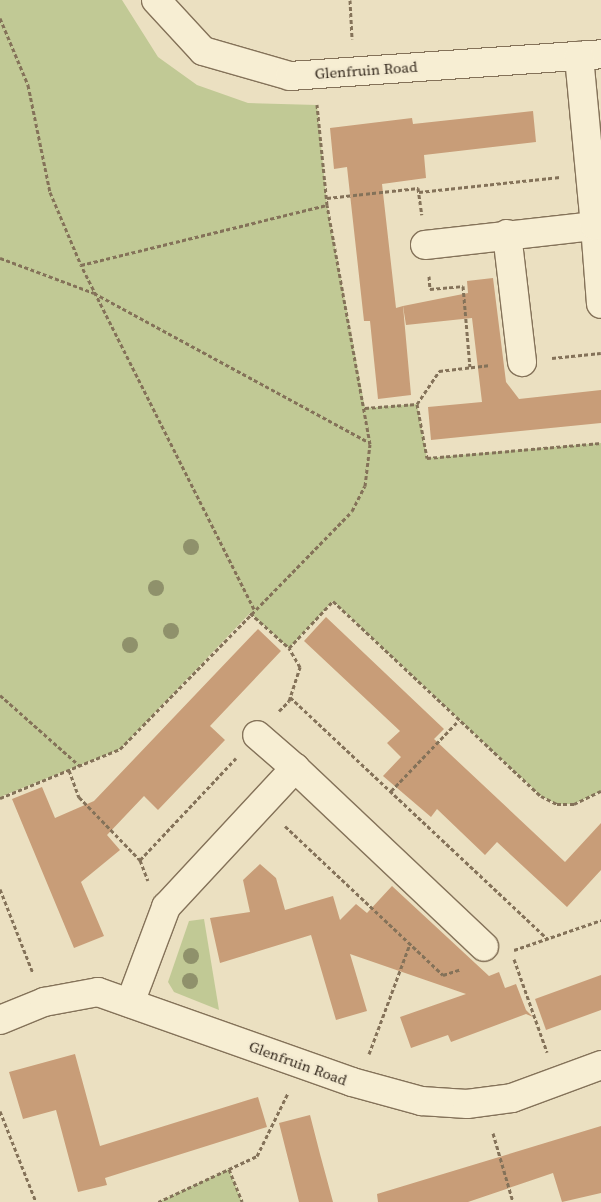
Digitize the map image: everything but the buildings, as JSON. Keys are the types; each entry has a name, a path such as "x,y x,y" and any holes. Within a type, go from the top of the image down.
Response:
{"street":[{"name":"Glenfruin Road","path":"156,0 203,51 290,76 590,55"},
{"path":"590,55 590,174 601,304"},
{"path":"425,245 507,234 595,226"},
{"path":"507,234 522,362"},
{"path":"257,735 295,768 484,947"},
{"path":"130,1003 166,907 295,768"},
{"name":"Glenfruin Road","path":"0,1020 44,1002 98,992 357,1084 421,1101 468,1104 512,1098 601,1065"}],"path":[{"path":"350,0 354,72"},
{"path":"0,18 28,85 50,192 94,292 254,609"},
{"path":"0,798 120,749 250,613 352,511 364,486 370,444 327,205 311,74"},
{"path":"419,192 590,174"},
{"path":"82,265 327,205"},
{"path":"0,258 94,292 370,444"},
{"path":"365,408 417,404 427,458 601,443"},
{"path":"289,648 333,601 541,796 558,804 574,804 601,792"},
{"path":"140,860 290,697 300,667 289,648 250,613"},
{"path":"0,694 80,766"},
{"path":"290,697 548,938"},
{"path":"391,792 459,720"},
{"path":"69,770 79,797 140,860 153,896 166,907"},
{"path":"0,889 44,1002"},
{"path":"357,1084 410,944"},
{"path":"511,951 558,1080"},
{"path":"158,1202 257,1156 302,1065"},
{"path":"485,1102 513,1202"},
{"path":"0,1111 36,1202"},
{"path":"229,1169 242,1202"}],"green space":[{"path":"0,0 122,0 158,57 197,85 248,103 317,105 327,205 365,408 417,404 427,458 601,443 601,791 574,804 557,804 541,796 333,601 289,648 250,613 120,749 0,797"},
{"path":"204,919 219,1010 174,992 168,982 189,921"},
{"path":"229,1169 242,1202 158,1202"}]}
